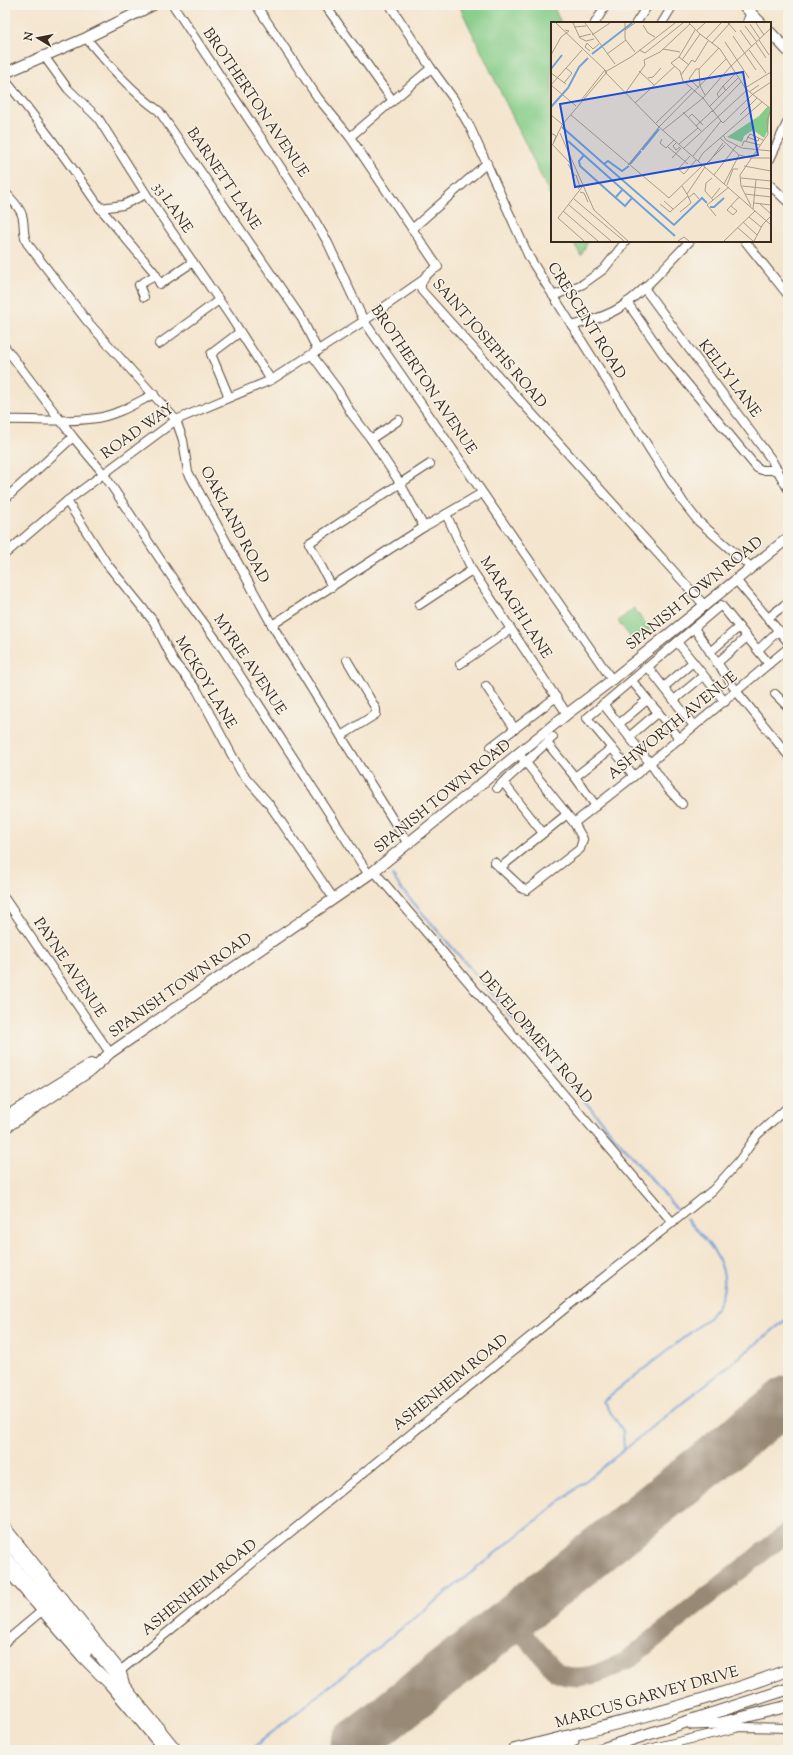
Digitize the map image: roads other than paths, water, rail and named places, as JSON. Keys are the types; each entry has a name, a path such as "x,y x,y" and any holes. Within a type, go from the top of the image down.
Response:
{"highway":[{"path":"5,1528 120,1671 124,1686 176,1750"},
{"path":"5,1567 83,1657 110,1684 165,1750"},
{"name":"MARCUS GARVEY DRIVE","path":"513,1750 618,1723 746,1686 788,1670"},
{"name":"MARCUS GARVEY DRIVE","path":"599,1750 788,1689"},
{"path":"685,1723 698,1725 721,1722 788,1706"},
{"path":"551,1750 618,1723"}],"main road":[{"path":"5,73 86,38 153,5"},
{"path":"743,5 752,9 760,22"},
{"path":"771,33 788,50"},
{"name":"SPANISH TOWN ROAD","path":"5,1117 84,1067 106,1056 372,873 408,844 523,758 568,714 705,606 788,538"},
{"name":"SPANISH TOWN ROAD","path":"5,1128 90,1071 106,1056"},
{"path":"5,1539 124,1686"},
{"path":"5,1555 54,1613 110,1684"}],"street":[{"name":"BROTHERTON AVENUE","path":"173,5 309,210 328,243 364,321 612,680"},
{"name":"SAINT JOSEPHS ROAD","path":"256,5 318,98 350,138 438,267 420,282 422,291 705,606"},
{"path":"325,5 393,102"},
{"name":"CRESCENT ROAD","path":"390,5 431,68 453,98 470,127 529,257 683,502 698,521 752,568"},
{"path":"596,22 606,5"},
{"path":"637,22 648,5"},
{"path":"663,22 673,5"},
{"path":"747,22 752,9"},
{"name":"BARNETT LANE","path":"86,38 111,67 143,100 160,111 302,320 315,353 351,413 371,439 400,483 424,527"},
{"name":"33 LANE","path":"44,56 68,89 98,118 146,194 219,300 271,380"},
{"path":"350,138 431,68"},
{"path":"5,80 35,116 100,208 156,275 160,284 193,262"},
{"path":"771,157 788,121"},
{"path":"412,229 487,163"},
{"path":"771,186 788,202"},
{"name":"OAKLAND ROAD","path":"5,192 22,214 24,236 27,243 87,321 176,420 183,440 188,472 272,625 408,844"},
{"path":"100,208 124,205 146,194"},
{"path":"553,296 583,284 604,269 625,242"},
{"path":"572,326 620,308 644,288 689,242"},
{"path":"746,242 788,295"},
{"path":"144,297 139,285 156,275"},
{"name":"ROAD WAY","path":"5,554 67,501 176,420 271,380 364,321 420,282"},
{"name":"KELLY LANE","path":"644,288 772,459 788,489"},
{"path":"159,344 219,300"},
{"path":"627,302 665,357 757,468 762,470 778,470"},
{"path":"229,397 211,354 240,332"},
{"name":"MYRIE AVENUE","path":"5,346 73,437 103,474 187,600 236,668 372,873"},
{"path":"5,420 62,421 99,418 127,408 154,394"},
{"path":"371,439 399,420"},
{"path":"5,499 73,437"},
{"path":"332,587 308,543 430,464"},
{"path":"272,625 424,527 482,492"},
{"name":"MCKOY LANE","path":"67,501 107,564 154,622 174,662 197,690 241,772 269,804 334,899"},
{"name":"MARAGH LANE","path":"446,514 472,570 568,714"},
{"path":"418,605 472,570"},
{"path":"736,580 768,618 784,634 758,650"},
{"path":"768,618 788,602"},
{"path":"634,776 587,718 721,605 769,664"},
{"path":"710,652 739,627"},
{"path":"694,628 737,692 786,749"},
{"path":"460,664 511,629"},
{"path":"717,663 748,637"},
{"path":"677,642 725,702"},
{"name":"ASHWORTH AVENUE","path":"574,823 680,739 788,648"},
{"path":"341,736 376,714 376,709 347,660"},
{"path":"664,687 693,662"},
{"path":"648,667 694,726"},
{"path":"674,700 703,676"},
{"path":"632,681 680,739"},
{"path":"486,686 515,729"},
{"path":"775,694 788,707"},
{"path":"491,747 556,697"},
{"path":"619,724 647,700"},
{"path":"603,704 650,763 668,789 682,804"},
{"path":"629,737 658,712"},
{"path":"544,834 500,785 523,758 550,740 596,806"},
{"path":"575,777 612,748"},
{"path":"494,862 523,889 529,889 580,849 583,839 574,823 566,815 523,758"},
{"path":"501,867 566,815"},
{"name":"DEVELOPMENT ROAD","path":"372,873 673,1223"},
{"name":"PAYNE AVENUE","path":"5,899 106,1056"},
{"name":"ASHENHEIM ROAD","path":"120,1671 584,1293 713,1190 739,1161 757,1135 788,1107"},
{"path":"5,1642 43,1610"},
{"path":"645,1750 740,1727 788,1728"}],"waterway":[{"path":"393,876 400,887 556,1068"},
{"path":"565,1078 678,1211"},
{"path":"250,1750 624,1450 623,1431 603,1401 709,1318 719,1304 724,1290 724,1277 721,1265 715,1253 697,1230 686,1219"},
{"path":"624,1450 788,1318"}]}
